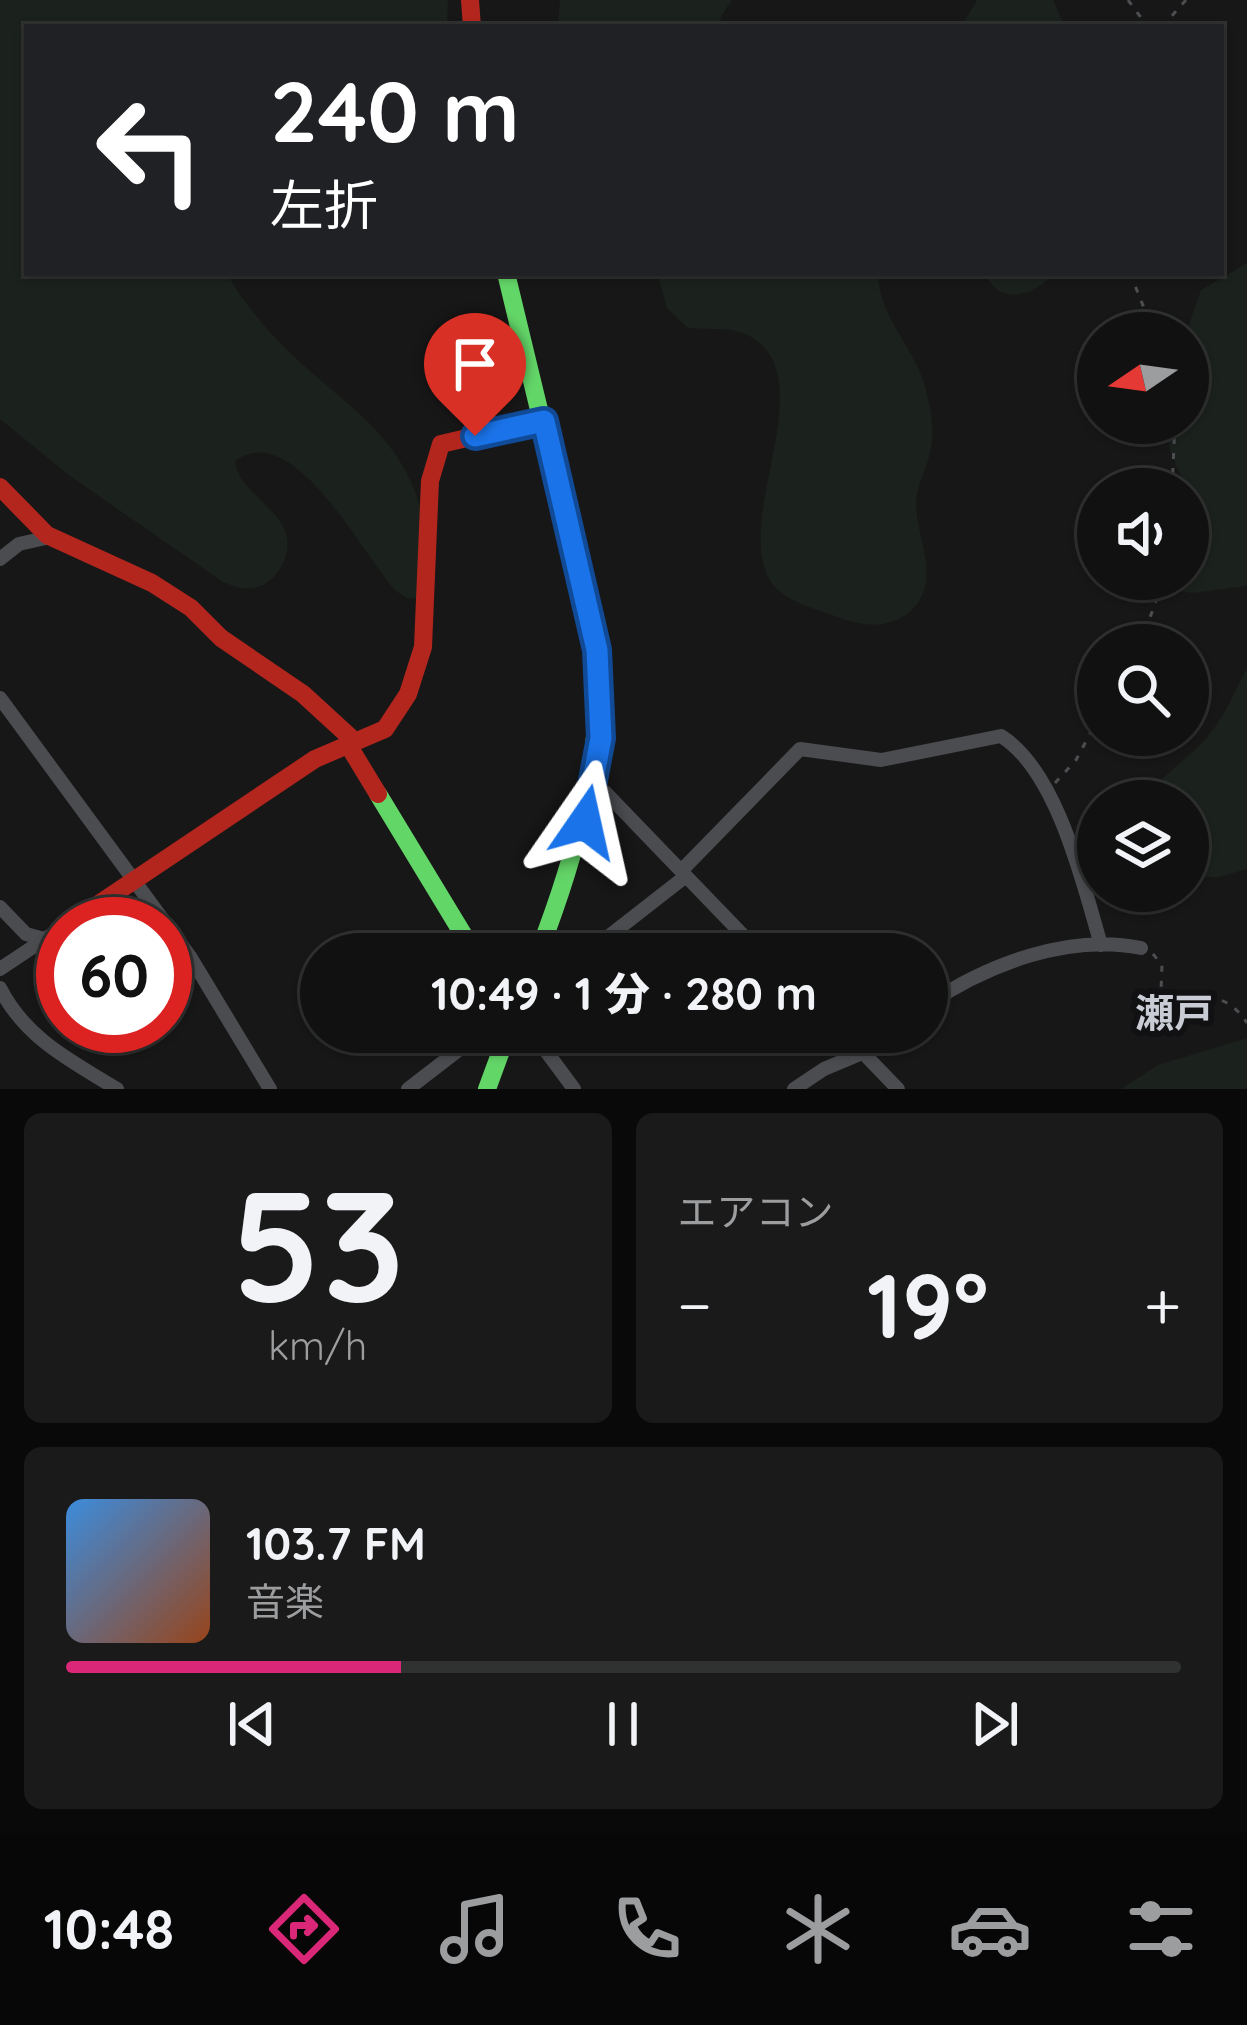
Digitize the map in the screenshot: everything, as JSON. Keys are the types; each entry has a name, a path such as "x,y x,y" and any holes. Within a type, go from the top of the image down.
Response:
{"street":[{"path":"507,276 597,650 601,738 593,789 575,856 546,933"},
{"path":"113,897 315,759 385,729 418,670 427,615 430,481 441,444 544,421"},
{"path":"0,487 50,537 152,584 191,608 236,650 327,713 351,737 347,743"},
{"path":"0,559 19,544 50,537"},
{"path":"0,698 212,989 269,1089"},
{"path":"611,933 683,873 800,749 881,760 1001,736 1017,746 1066,829 1101,945"},
{"path":"347,743 462,933"},
{"path":"593,789 605,792 741,933"},
{"path":"0,907 26,934 36,937"},
{"path":"0,970 36,945"},
{"path":"948,992 987,968 1081,945 1141,948"},
{"path":"0,988 21,1024 117,1089"},
{"path":"408,1089 455,1053"},
{"path":"487,1089 500,1053"},
{"path":"547,1053 574,1089"},
{"path":"794,1089 855,1053"},
{"path":"864,1053 898,1089"}],"path":[{"path":"1165,24 1186,0"},
{"path":"1131,276 1147,312"},
{"path":"1046,793 1078,756"},
{"path":"1141,948 1162,964 1161,992 1166,998 1218,998 1236,1006 1247,1023"}],"shaded area":[{"path":"0,0 448,0 447,24 24,24 24,276 229,276 283,345 380,434 399,460 424,524 418,598 396,591 326,497 281,458 258,453 235,461 248,487 280,521 287,549 269,582 240,588 223,582 70,476 0,419"},
{"path":"560,0 732,0 720,24 558,24"},
{"path":"977,0 1053,0 1064,24 963,24"},
{"path":"1247,263 1247,586 1209,591 1209,468 1177,468 1170,444 1209,444 1209,312 1193,312 1201,290"},
{"path":"658,276 878,276 884,304 921,375 932,421 930,453 916,505 926,577 915,607 887,623 861,624 800,604 777,589 763,563 761,530 779,416 779,381 768,353 743,333 688,328 667,308"},
{"path":"987,276 1050,276 1018,294 999,291"},
{"path":"1247,668 1247,869 1209,877 1209,780 1161,780 1188,756 1209,756 1209,734"},
{"path":"1247,1038 1247,1089 1121,1089 1158,1065"}],"traffic: fast":[{"path":"507,276 597,650 591,767 565,879 546,933"},
{"path":"378,794 462,933"},
{"path":"487,1089 500,1053"}],"traffic: jam":[{"path":"470,0 472,24"},
{"path":"109,897 315,759 385,729 408,694 423,647 430,481 441,444 545,420"},
{"path":"0,487 47,535 152,583 303,694 351,738 347,743 378,794"}],"district":[{"name":"瀬戸","path":"1174,1013"}],"route":[{"path":"475,436 544,421 597,650 601,738 585,822"}]}
